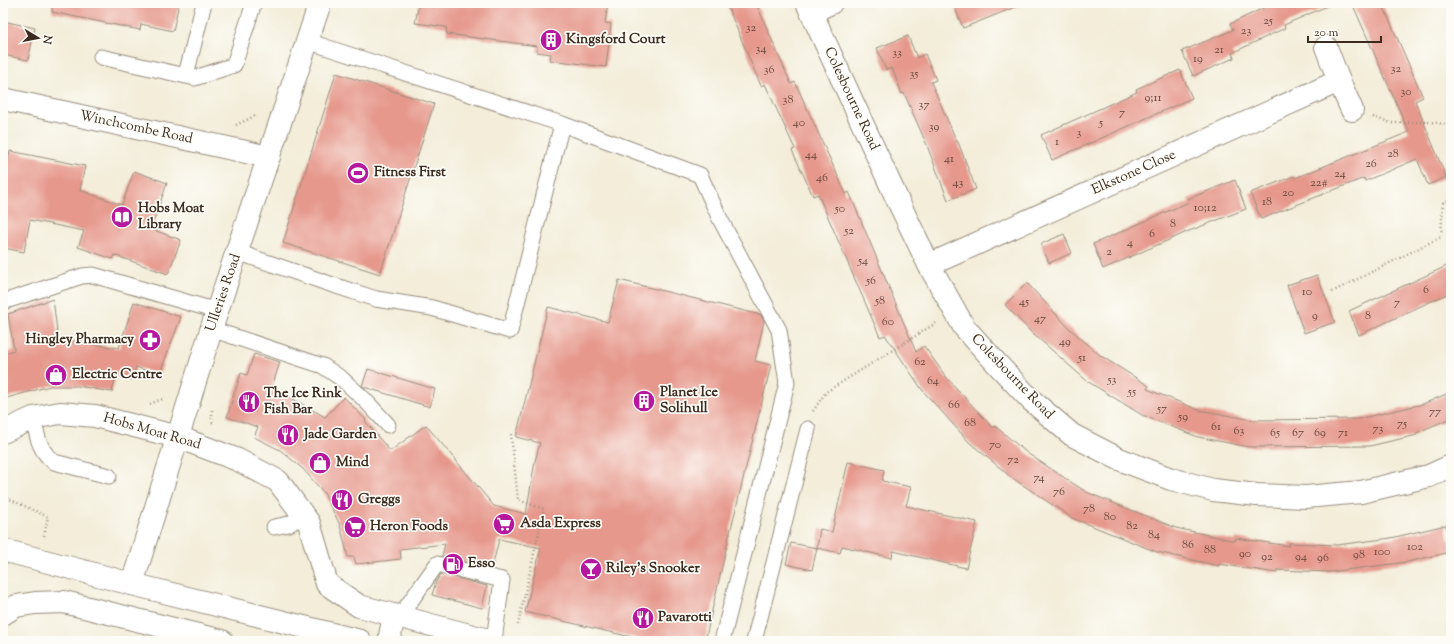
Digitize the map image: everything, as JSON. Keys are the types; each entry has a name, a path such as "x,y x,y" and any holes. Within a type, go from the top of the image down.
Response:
{"street":[{"name":"Ulleries Road","path":"132,584 214,320 320,3"},
{"path":"809,8 831,3"},
{"name":"Colesbourne Road","path":"809,8 929,266 964,327 1031,400 1072,435 1118,459 1171,479 1213,490 1257,495 1306,497 1361,492 1429,476 1451,466"},
{"path":"1326,46 1338,81 1352,110"},
{"name":"Elkstone Close","path":"929,266 1338,81"},
{"name":"Winchcombe Road","path":"3,99 269,157"},
{"name":"Hobs Moat Road","path":"3,432 33,418 60,413 95,416 178,437 238,460 278,481 309,523 327,584 359,606 382,613 397,615"},
{"path":"3,550 360,641"},
{"path":"3,614 16,606 35,603 64,602 222,641"},
{"path":"389,641 397,615 491,641"}],"lane":[{"path":"186,76 204,3"},
{"path":"101,56 195,78 234,65 254,3"},
{"path":"307,42 562,124 700,175 720,219 779,330 787,383 722,641"},
{"path":"238,252 327,284 376,299 432,308 510,330 562,124"},
{"path":"3,302 82,276 93,275 214,320 323,366 342,379 365,400 388,425"},
{"path":"33,418 40,446 47,457 54,462 109,476"},
{"path":"754,641 808,430"},
{"path":"274,526 289,524 303,516"},
{"path":"397,615 437,564 502,580 491,641"}],"path":[{"path":"1352,110 1391,123 1430,122 1451,126"},
{"path":"1332,292 1441,237 1443,204 1451,200"},
{"path":"808,430 813,411 826,392 955,311"},
{"path":"511,434 518,500 544,509 518,625"},
{"path":"3,496 48,517 38,559"}],"building":[{"path":"52,3 179,3 173,31 141,24 140,30 52,12"},
{"name":"Kingsford Court","path":"419,3 608,3 605,23 611,24 606,67 550,60 551,54 537,52 537,46 447,34 446,27 415,23"},
{"path":"726,3 756,3 791,84 795,82 846,194 849,192 916,352 924,346 946,377 993,428 995,426 1027,453 1086,492 1176,528 1235,541 1236,538 1289,546 1289,543 1337,545 1391,538 1446,525 1451,552 1407,562 1330,572 1277,570 1277,573 1219,564 1219,566 1157,552 1072,518 1011,477 970,443 923,391 885,335 880,337 818,194 813,196 792,150 795,149 765,84 761,86"},
{"path":"953,3 1022,3 1023,4 963,28"},
{"path":"1274,3 1334,3 1284,25 1285,28 1232,53 1234,58 1193,76 1182,51 1233,30 1230,24"},
{"path":"1352,3 1382,3 1423,97 1415,101 1446,177 1428,185 1417,159 1365,181 1364,178 1261,219 1250,193 1294,176 1295,178 1409,132"},
{"path":"3,21 35,28 28,60 3,55"},
{"path":"908,36 917,58 925,54 936,80 931,82 958,142 976,189 948,200 926,143 904,93 902,94 892,68 886,70 877,48"},
{"path":"1180,70 1192,98 1052,160 1041,135 1137,92 1136,89"},
{"name":"Fitness First","path":"336,73 434,104 380,274 283,243"},
{"path":"10,151 85,166 80,190 122,205 134,171 167,183 151,229 181,240 168,274 114,255 113,259 78,247 84,231 30,220 24,252 3,248 3,182"},
{"path":"1235,180 1246,209 1189,231 1103,269 1093,244 1189,202 1188,199"},
{"path":"1064,234 1072,253 1049,263 1041,244"},
{"path":"1451,264 1451,292 1359,335 1349,311"},
{"path":"1317,275 1335,322 1304,333 1287,285"},
{"path":"619,280 761,315 764,321 755,361 771,365 705,641 648,641 525,612 541,548 499,539 492,568 442,556 445,544 400,549 401,559 356,564 354,557 348,557 340,525 324,493 303,469 280,450 254,437 258,427 227,417 241,373 247,375 254,354 280,362 272,387 325,417 344,397 366,420 365,421 390,451 426,425 494,506 526,514 535,461 540,443 516,437 548,307 608,322"},
{"path":"1027,283 1069,328 1101,356 1149,386 1147,389 1199,410 1253,420 1358,419 1423,404 1451,392 1451,418 1416,433 1417,435 1370,446 1249,447 1198,437 1142,415 1087,381 1036,337 1005,305"},
{"path":"53,299 58,339 119,348 134,302 181,317 159,375 136,367 132,380 116,375 112,392 78,386 50,386 3,399 3,354 14,350 8,314"},
{"path":"368,369 435,389 430,407 362,386"},
{"path":"848,462 884,470 882,481 911,487 906,506 977,522 966,568 893,551 892,558 842,546 840,553 817,548 820,529 832,532"},
{"path":"791,543 817,548 812,570 786,564"},
{"path":"441,574 487,586 482,608 432,595 436,582"}],"place":[{"name":"Kingsford Court","path":"551,40"},
{"name":"Fitness First","path":"358,173"},
{"name":"Hobs Moat Library","path":"122,217"},
{"name":"Hingley Pharmacy","path":"150,340"},
{"name":"Electric Centre","path":"56,375"},
{"name":"Planet Ice Solihull","path":"644,401"},
{"name":"The Ice Rink Fish Bar","path":"249,402"},
{"name":"Jade Garden","path":"288,435"},
{"name":"Mind","path":"320,463"},
{"name":"Greggs","path":"342,500"},
{"name":"Asda Express","path":"504,524"},
{"name":"Heron Foods","path":"355,527"},
{"name":"Esso","path":"453,564"},
{"name":"Riley's Snooker","path":"591,569"},
{"name":"Pavarotti","path":"643,618"}]}
